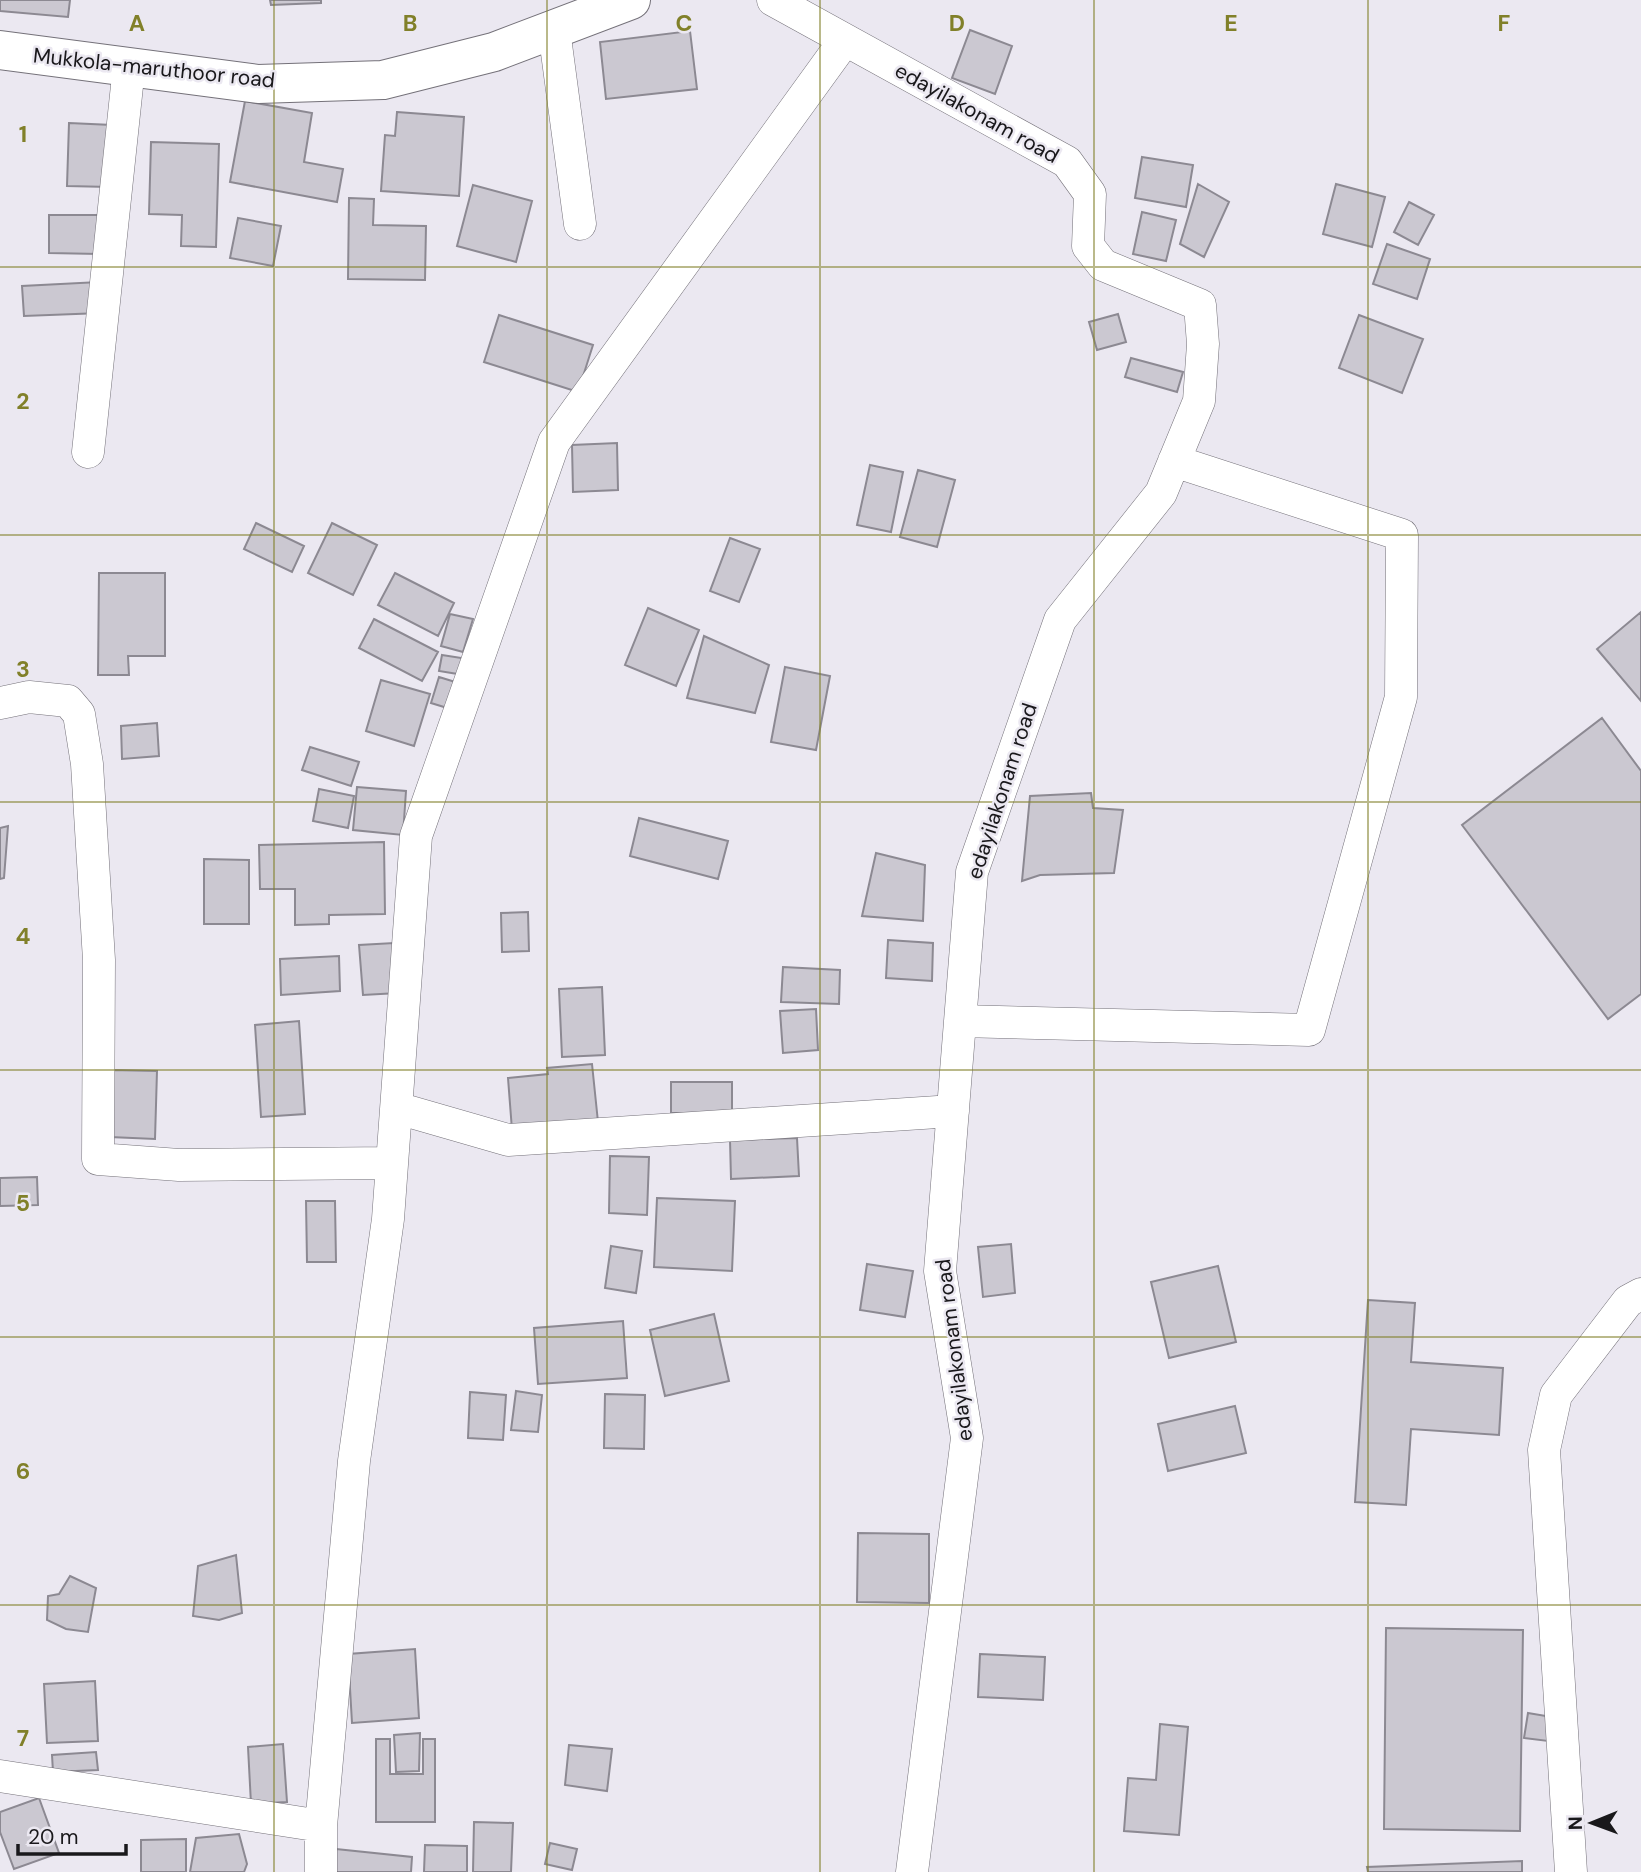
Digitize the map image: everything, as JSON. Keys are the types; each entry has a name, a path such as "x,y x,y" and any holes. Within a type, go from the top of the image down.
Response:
{"street":[{"name":"Mukkola-maruthoor road","path":"0,50 258,83 383,80 494,52 631,0"},
{"name":"edayilakonam road","path":"773,0 1067,162 1090,194 1088,246 1103,265 1200,305 1203,344 1199,401 1161,493 1060,620 972,872 940,1271 967,1438 912,1872"},
{"path":"554,30 580,224"},
{"path":"321,1872 321,1826 354,1461 388,1219 416,836 554,442 845,40"},
{"path":"88,452 129,67"},
{"path":"960,1021 1309,1030 1401,697 1402,535 1174,461"},
{"path":"0,703 29,697 68,701 79,714 87,764 99,960 98,1159 179,1165 392,1163"},
{"path":"397,1108 508,1140 953,1111"},
{"path":"1571,1872 1544,1450 1556,1395 1628,1301 1641,1294"},
{"path":"0,1776 321,1826"}],"building":[{"path":"0,0 70,0 68,17 0,11"},
{"path":"270,0 321,0 321,3 271,5"},
{"path":"970,30 1012,46 995,94 952,78"},
{"path":"690,31 697,89 606,99 600,42"},
{"path":"245,101 312,113 304,162 343,169 337,202 230,182"},
{"path":"397,112 464,117 459,196 381,191 385,135 395,136"},
{"path":"69,123 112,125 110,187 67,186"},
{"path":"151,142 219,144 216,247 181,246 182,215 149,214"},
{"path":"1142,157 1193,165 1186,207 1135,198"},
{"path":"1198,184 1229,202 1204,257 1180,244"},
{"path":"1336,184 1385,197 1372,247 1323,234"},
{"path":"473,185 532,201 516,262 457,246"},
{"path":"349,198 374,199 373,225 426,226 425,280 348,279"},
{"path":"1409,202 1434,215 1418,245 1394,232"},
{"path":"1142,212 1176,220 1166,261 1133,254"},
{"path":"49,215 99,215 99,254 49,253"},
{"path":"238,218 281,226 273,266 230,258"},
{"path":"1387,244 1430,259 1417,299 1373,284"},
{"path":"99,282 101,313 24,316 22,286"},
{"path":"1118,314 1126,342 1097,350 1089,322"},
{"path":"499,315 593,345 578,392 484,362"},
{"path":"1359,315 1423,339 1402,393 1339,368"},
{"path":"1131,358 1183,372 1177,392 1125,377"},
{"path":"617,443 618,490 573,492 572,445"},
{"path":"870,465 903,472 891,532 857,525"},
{"path":"918,470 955,480 937,547 900,537"},
{"path":"256,523 304,546 292,572 244,549"},
{"path":"332,523 377,545 353,595 308,573"},
{"path":"730,538 760,549 739,602 710,591"},
{"path":"99,573 165,573 165,656 128,656 129,675 98,675"},
{"path":"395,573 454,603 438,636 378,605"},
{"path":"648,608 699,630 676,686 625,665"},
{"path":"1641,612 1641,701 1597,649"},
{"path":"450,614 473,619 463,652 441,646"},
{"path":"374,619 438,652 422,681 359,648"},
{"path":"704,636 769,665 755,713 687,698"},
{"path":"442,655 468,659 464,675 439,671"},
{"path":"785,667 830,676 816,750 771,742"},
{"path":"439,677 465,685 457,711 431,703"},
{"path":"381,680 430,694 414,746 366,731"},
{"path":"1602,718 1641,771 1641,994 1608,1019 1462,825"},
{"path":"157,723 159,756 122,759 121,726"},
{"path":"310,747 359,762 351,786 302,770"},
{"path":"357,787 406,791 403,835 353,830"},
{"path":"319,789 354,796 348,828 313,821"},
{"path":"1091,793 1093,808 1123,810 1114,873 1040,875 1022,881 1030,796"},
{"path":"639,818 728,841 718,879 630,856"},
{"path":"8,826 4,878 0,879 0,828"},
{"path":"384,842 385,914 329,915 329,924 295,925 295,889 260,889 259,845"},
{"path":"876,853 925,865 923,921 862,916"},
{"path":"204,859 249,860 249,924 204,924"},
{"path":"528,912 529,951 502,952 501,913"},
{"path":"888,940 933,943 932,981 886,978"},
{"path":"394,943 398,993 363,995 359,945"},
{"path":"339,956 340,991 281,995 280,959"},
{"path":"783,967 840,970 839,1004 781,1002"},
{"path":"602,987 605,1055 562,1057 559,989"},
{"path":"816,1009 818,1050 783,1053 780,1011"},
{"path":"299,1021 305,1114 261,1117 255,1025"},
{"path":"592,1064 598,1122 512,1130 508,1078 548,1074 547,1068"},
{"path":"111,1070 157,1071 155,1139 110,1137"},
{"path":"671,1082 732,1082 732,1113 671,1113"},
{"path":"797,1138 799,1176 731,1179 730,1140"},
{"path":"610,1156 649,1157 647,1215 609,1213"},
{"path":"37,1177 38,1205 0,1206 0,1178"},
{"path":"657,1198 735,1201 732,1271 654,1267"},
{"path":"306,1201 335,1201 336,1262 307,1262"},
{"path":"1011,1244 1015,1293 983,1297 978,1247"},
{"path":"611,1246 642,1251 636,1293 605,1288"},
{"path":"867,1264 913,1271 905,1317 860,1310"},
{"path":"1218,1266 1236,1342 1169,1358 1151,1282"},
{"path":"1368,1300 1415,1303 1411,1362 1503,1368 1499,1435 1411,1429 1406,1505 1355,1502"},
{"path":"714,1314 729,1381 665,1396 650,1330"},
{"path":"623,1321 627,1378 538,1384 534,1328"},
{"path":"516,1391 542,1395 538,1432 511,1430"},
{"path":"470,1392 506,1395 503,1440 468,1438"},
{"path":"605,1394 645,1395 644,1449 604,1448"},
{"path":"1235,1406 1246,1453 1168,1471 1158,1424"},
{"path":"858,1533 929,1534 929,1603 857,1602"},
{"path":"236,1555 242,1613 219,1620 193,1616 198,1566"},
{"path":"70,1576 96,1588 88,1632 66,1629 47,1620 48,1596 59,1594"},
{"path":"1386,1628 1523,1630 1520,1831 1384,1829"},
{"path":"415,1649 419,1718 352,1723 348,1654"},
{"path":"980,1654 1045,1657 1043,1700 978,1697"},
{"path":"95,1681 98,1741 47,1743 44,1684"},
{"path":"1528,1713 1552,1717 1548,1741 1524,1738"},
{"path":"1160,1724 1188,1727 1179,1835 1124,1831 1128,1778 1156,1780"},
{"path":"420,1733 419,1771 396,1772 394,1735"},
{"path":"376,1739 390,1739 390,1774 423,1774 423,1739 435,1739 435,1822 376,1822"},
{"path":"283,1744 287,1802 251,1804 248,1747"},
{"path":"569,1745 612,1749 607,1791 565,1785"},
{"path":"96,1752 98,1770 53,1772 52,1755"},
{"path":"39,1798 59,1853 14,1869 0,1832 0,1812"},
{"path":"474,1822 513,1823 511,1872 473,1872"},
{"path":"239,1834 247,1864 244,1872 190,1872 196,1838"},
{"path":"186,1839 186,1872 141,1872 141,1840"},
{"path":"550,1843 577,1849 572,1870 545,1864"},
{"path":"425,1845 467,1846 467,1872 424,1872"},
{"path":"336,1849 412,1857 411,1872 334,1872"},
{"path":"1522,1861 1522,1872 1368,1872 1367,1867"}]}
